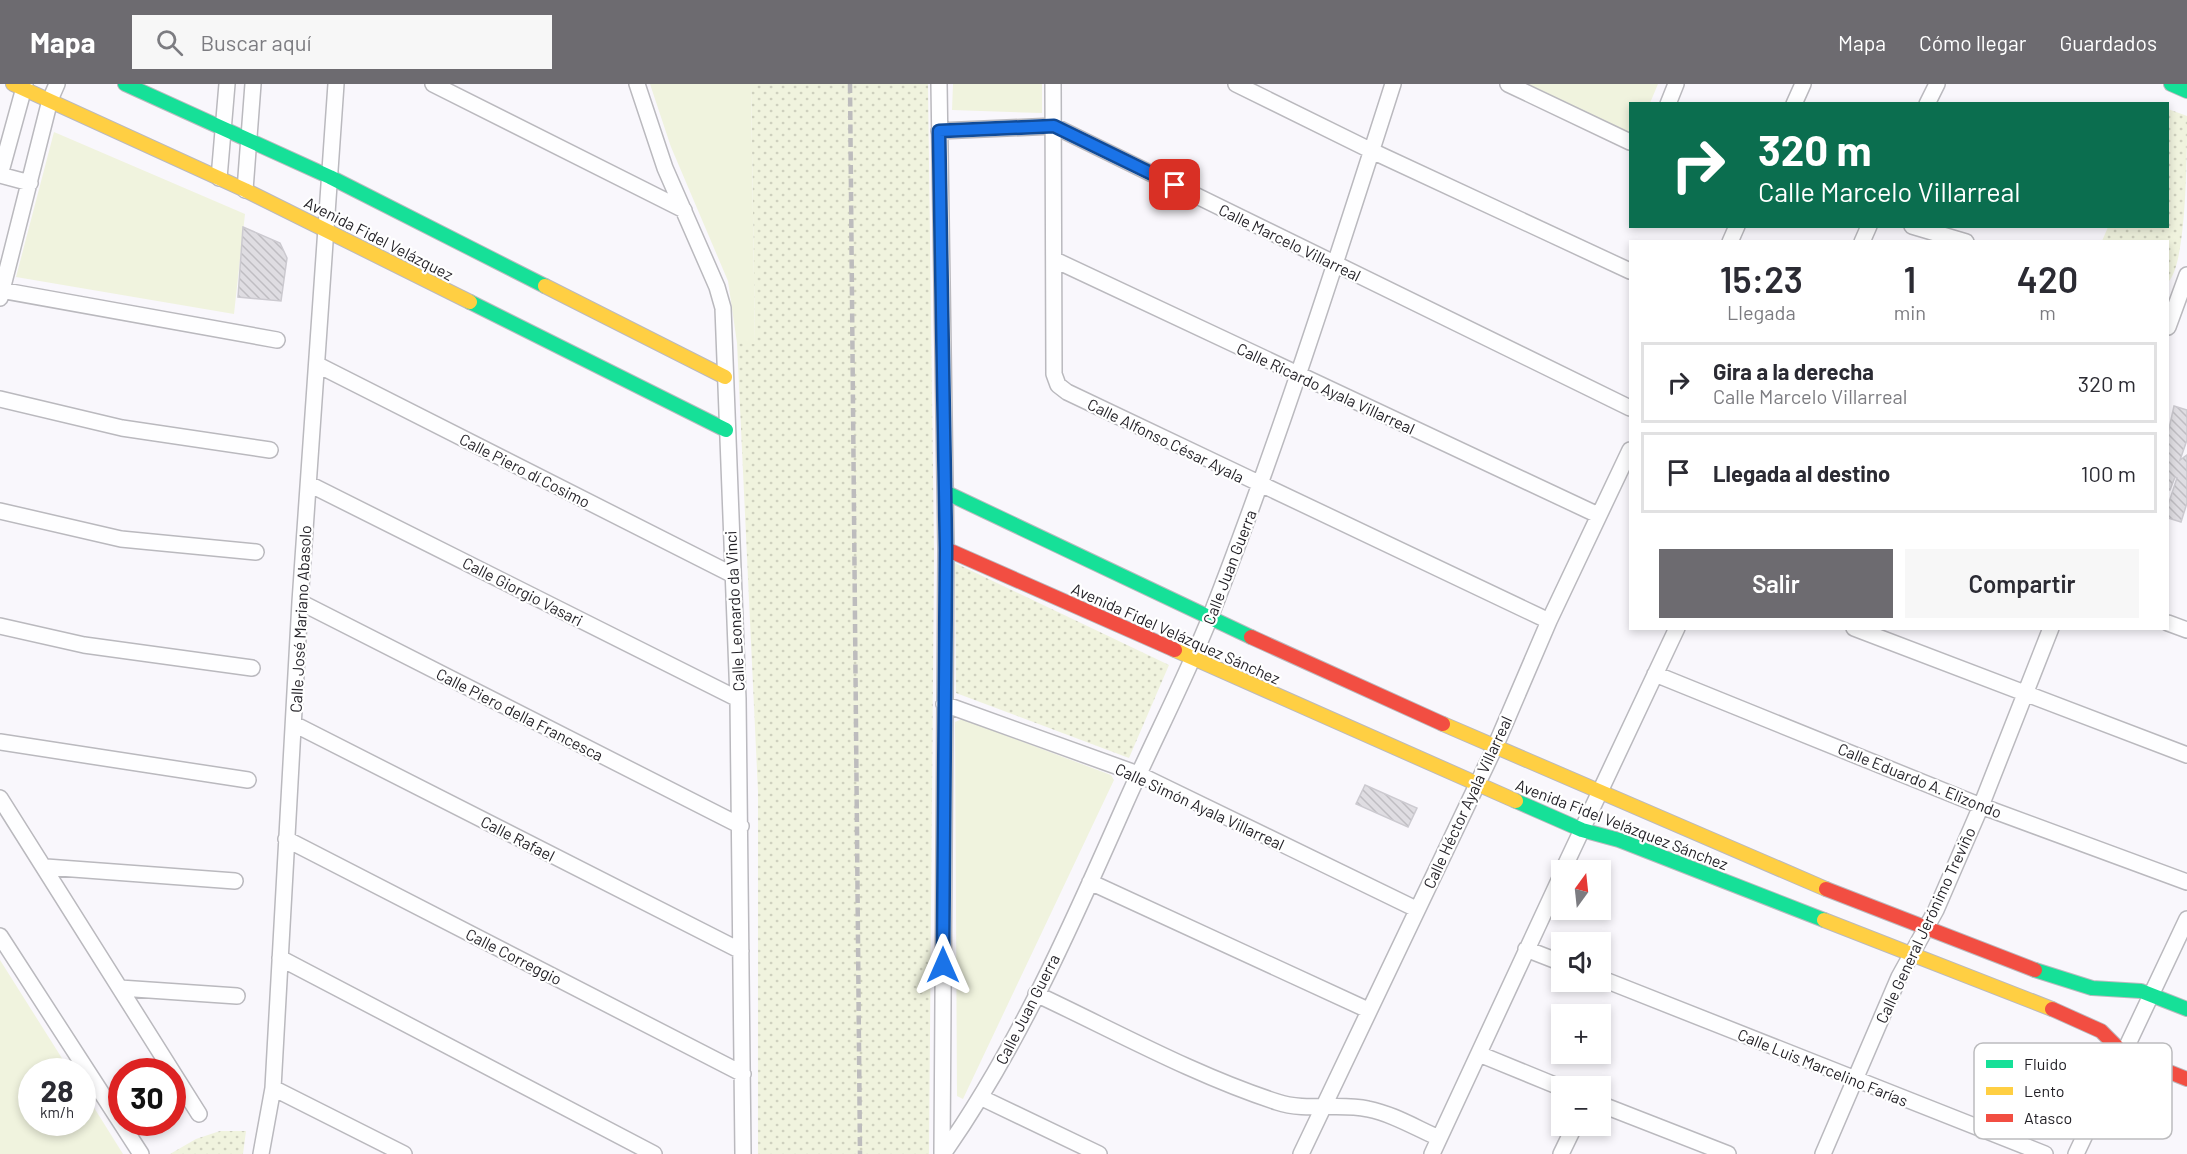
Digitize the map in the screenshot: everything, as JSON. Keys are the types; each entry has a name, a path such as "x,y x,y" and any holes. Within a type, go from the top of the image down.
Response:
{"street":[{"path":"57,84 50,100 1,293 277,340"},
{"name":"Avenida Fidel Velázquez","path":"125,84 330,177 725,377"},
{"path":"219,178 227,84"},
{"path":"245,190 253,84"},
{"name":"Calle José Mariano Abasolo","path":"261,1154 273,1088 300,602 336,84"},
{"path":"433,84 684,210"},
{"name":"Calle Leonardo da Vinci","path":"637,84 665,168 723,308 738,699 743,1154"},
{"path":"939,84 946,549 942,1154"},
{"name":"Calle Alfonso César Ayala","path":"1053,84 1056,260 1054,374 1058,385 1067,392 1260,485 1549,621"},
{"path":"1236,84 1372,151 1629,271"},
{"name":"Calle Juan Guerra","path":"942,1154 982,1098 1036,994 1090,882 1209,618 1260,485 1337,264 1393,84"},
{"path":"1508,84 1629,142"},
{"path":"1669,102 1676,84"},
{"path":"1795,102 1803,84"},
{"path":"1929,102 1937,84"},
{"path":"2171,84 2187,91"},
{"path":"20,86 0,175 30,183"},
{"name":"Avenida Fidel Velázquez","path":"20,86 245,190 726,430"},
{"name":"Calle Marcelo Villarreal","path":"939,131 1054,126 1629,408"},
{"path":"1919,228 1959,240"},
{"name":"Calle Ricardo Ayala Villarreal","path":"1056,260 1298,376 1598,514"},
{"path":"2169,321 2173,295 2187,275"},
{"name":"Calle Piero dí Cosimo","path":"318,365 733,575"},
{"path":"0,399 122,428 270,450"},
{"name":"Calle Héctor Ayala Villarreal","path":"1301,1154 1495,747 1549,621 1629,452"},
{"name":"Calle Giorgio Vasari","path":"309,484 738,699"},
{"name":"Avenida Fidel Velázquez Sánchez","path":"945,492 1209,618 1495,747 1832,892 2073,984 2152,994 2187,1009"},
{"path":"0,511 121,539 256,552"},
{"name":"Avenida Fidel Velázquez Sánchez","path":"946,549 1582,830 1619,840 2080,1020 2101,1031 2113,1043"},
{"name":"Calle Piero della Francesca","path":"300,602 741,826"},
{"path":"2169,623 2187,630"},
{"path":"0,626 84,645 252,668"},
{"path":"1568,860 1676,630"},
{"path":"1859,630 2187,755"},
{"name":"Calle General Jerónimo Treviño","path":"1823,1154 1853,1079 1899,977 1927,928 1981,806 2050,630"},
{"name":"Calle Eduardo A. Elizondo","path":"1655,674 1981,806 2187,882"},
{"name":"Calle Simón Ayala Villarreal","path":"944,704 1138,774 1416,909"},
{"name":"Calle Rafael","path":"294,724 741,951"},
{"path":"0,741 248,780"},
{"path":"0,798 46,867 199,1114"},
{"name":"Calle Correggio","path":"286,838 743,1074"},
{"path":"46,867 236,881"},
{"path":"1090,882 1368,1010"},
{"path":"1432,1154 1551,897"},
{"path":"2129,1043 2187,919"},
{"path":"0,936 141,1154"},
{"path":"1526,949 1551,959"},
{"path":"280,958 654,1154"},
{"name":"Calle Luis Marcelino Farías","path":"1611,982 1974,1126"},
{"path":"120,988 237,996"},
{"path":"1036,994 1232,1084 1278,1102 1322,1109 1367,1109 1387,1115 1439,1138"},
{"path":"1479,1054 1551,1083"},
{"name":"Avenida Fidel Velázquez Sánchez","path":"2172,1073 2187,1079"},
{"path":"273,1088 404,1154"},
{"path":"982,1098 1100,1154"},
{"path":"1611,1108 1728,1154"},
{"path":"1561,1154 1570,1136"},
{"name":"Calle Luis Marcelino Farías","path":"2007,1139 2045,1154"},
{"path":"2076,1154 2083,1139"}],"green space":[{"path":"650,84 751,84 755,344 737,343 728,281 671,147"},
{"path":"751,84 928,84 934,554 929,1154 758,1154 758,792 737,343 755,343"},
{"path":"953,84 1042,84 1042,113 952,110"},
{"path":"1528,84 1658,84 1650,102 1629,102 1629,134"},
{"path":"2169,109 2187,116 2185,205 2179,254 2169,280 2169,240 2102,240 2108,228 2169,228"},
{"path":"54,132 245,214 234,314 16,277"},
{"path":"955,563 1169,665 1129,758 956,693"},
{"path":"962,719 1111,775 1114,780 963,1099 957,1096 955,722"},
{"path":"0,960 62,1058 18,1058 18,1136 96,1136 96,1111 108,1130 108,1136 112,1136 123,1154 0,1154"},
{"path":"220,1131 246,1131 243,1154 170,1154 196,1139"}],"building":[{"path":"243,227 280,243 287,258 281,301 238,297"},
{"path":"2174,406 2187,410 2187,440 2180,460 2187,455 2187,503 2181,522 2169,518 2169,502 2177,478 2175,477 2169,490 2169,428"},
{"path":"1365,785 1417,808 1408,827 1356,804"}],"railway":[{"path":"850,84 860,1154"}],"traffic: fast":[{"path":"125,84 330,177 545,286"},
{"path":"2171,84 2187,91"},
{"path":"470,302 726,430"},
{"path":"945,492 1251,637"},
{"path":"1516,801 1582,830 1619,840 1824,920"},
{"path":"2035,970 2092,988 2141,991 2187,1009"}],"traffic: slow":[{"path":"13,84 245,190 470,302"},
{"path":"545,286 725,377"},
{"path":"1175,650 1516,801"},
{"path":"1443,724 1826,889"},
{"path":"1824,920 2052,1009"}],"traffic: jam":[{"path":"946,549 1175,650"},
{"path":"1251,637 1443,724"},
{"path":"1826,889 2035,970"},
{"path":"2052,1009 2101,1031 2113,1043"},
{"path":"2172,1073 2187,1079"}],"route":[{"path":"943,965 946,549 939,131 1054,126 1175,185"}]}
